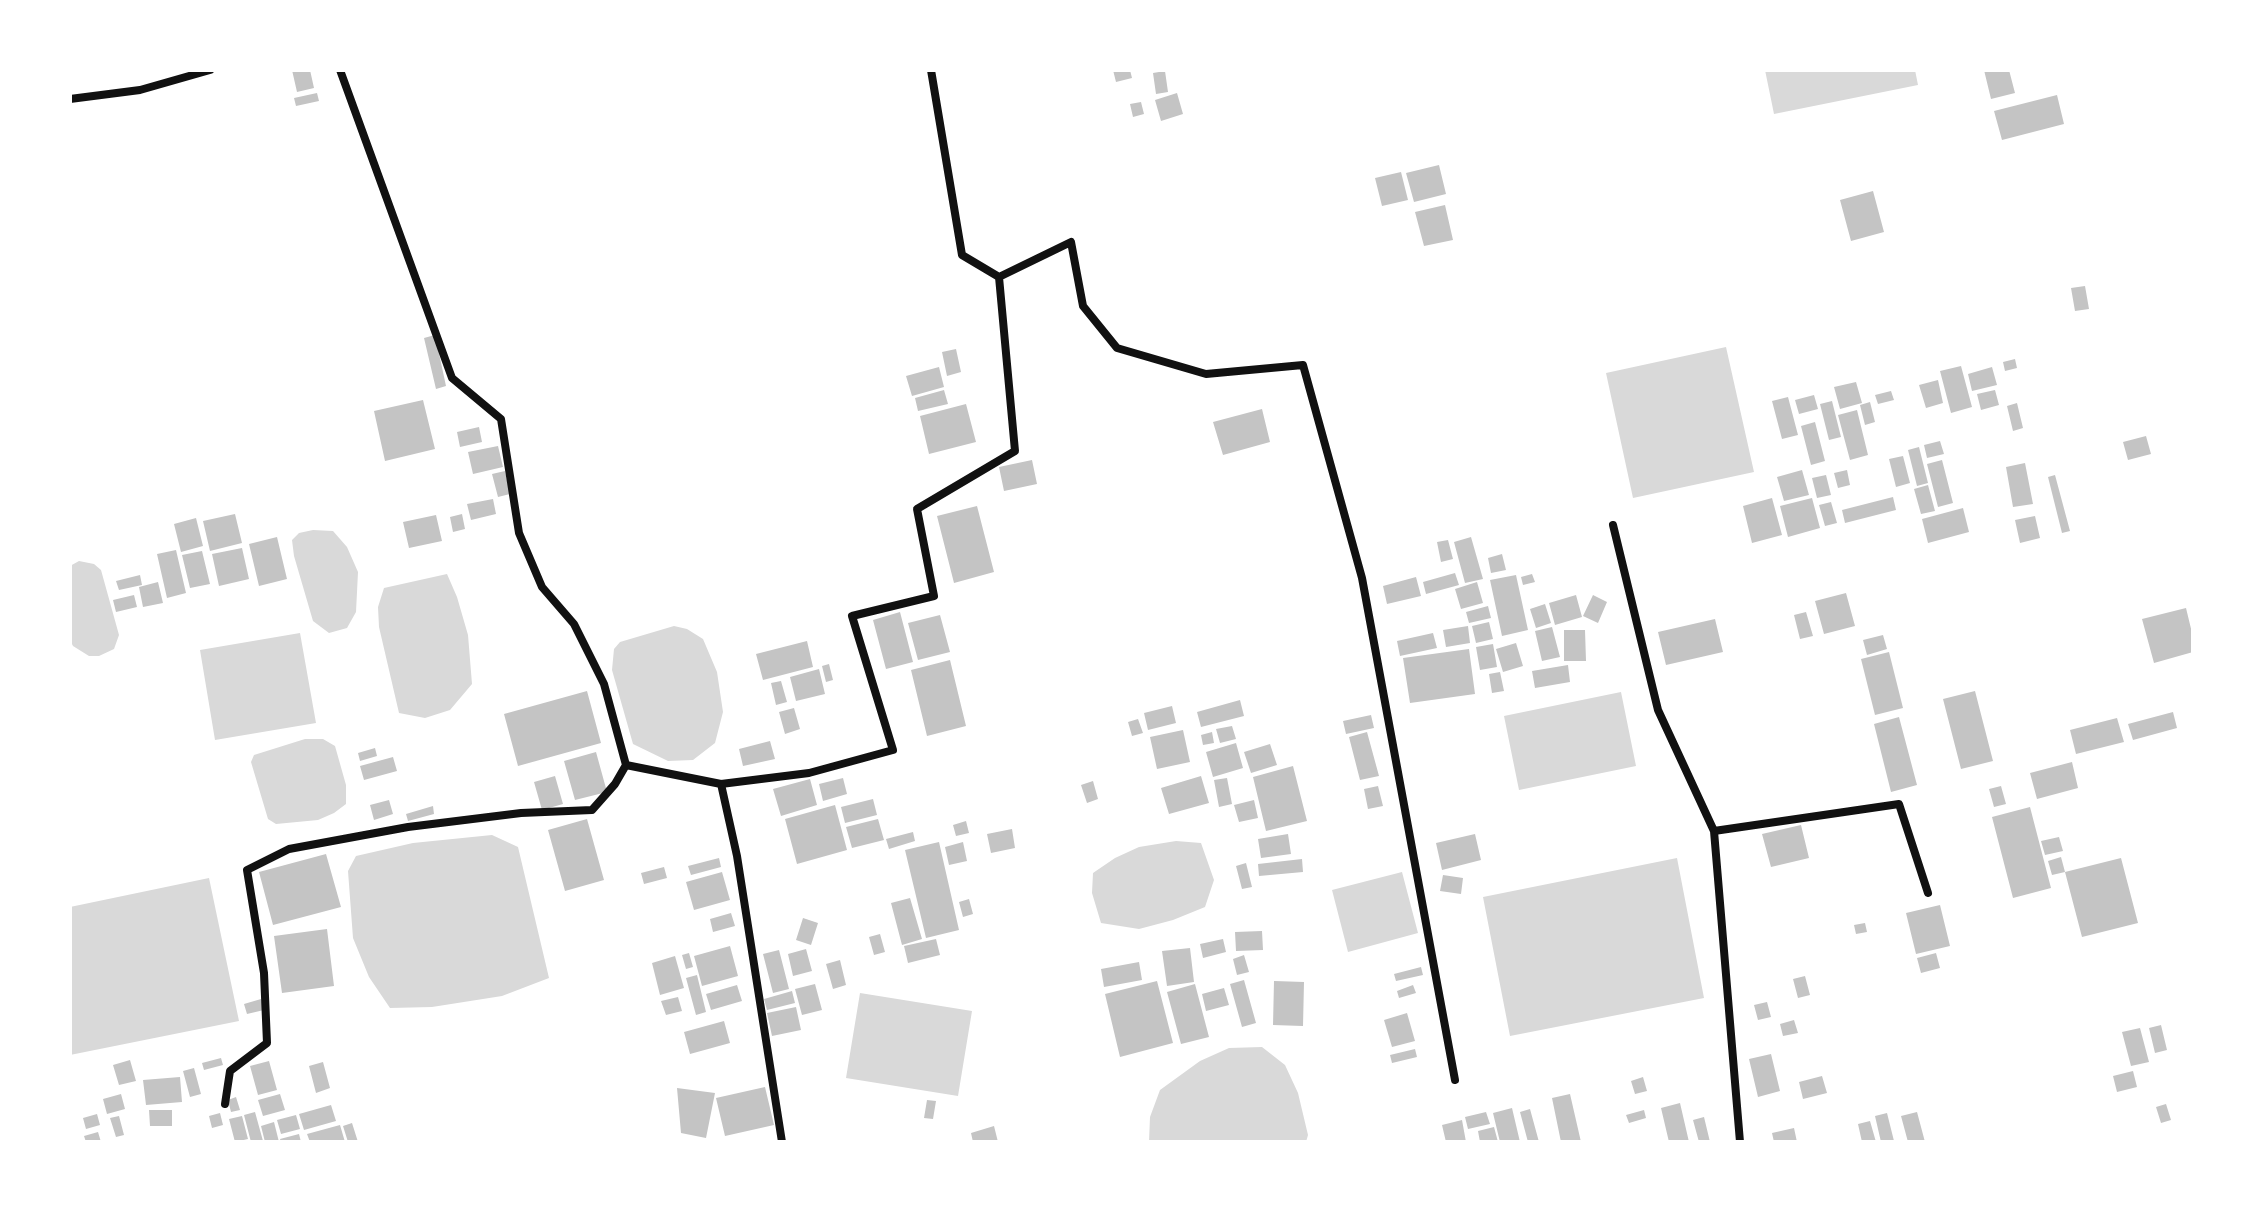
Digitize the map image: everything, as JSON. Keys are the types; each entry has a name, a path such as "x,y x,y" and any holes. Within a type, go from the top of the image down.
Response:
{"street":[{"path":"70,99 140,90 210,70"},
{"path":"225,1104 230,1071 267,1043 264,973 247,870 289,849 408,827 521,813 592,810 615,784 626,765 604,684 574,624 542,587 519,533 501,419 452,378 340,70"},
{"path":"931,70 962,255 999,277"},
{"path":"999,277 1071,242 1083,306 1117,348 1206,374 1303,365 1362,578 1455,1080"},
{"path":"626,765 721,784 809,773 893,750 852,616 934,596 917,509 1015,451 999,277"},
{"path":"1613,525 1658,710 1714,831 1740,1142"},
{"path":"721,784 737,856 782,1142"},
{"path":"1714,831 1899,804 1928,893"}],"shaded area":[{"path":"1765,70 1915,70 1918,85 1774,114"},
{"path":"1726,347 1754,472 1633,498 1606,373"},
{"path":"333,531 347,547 358,572 356,612 347,628 329,633 313,621 294,556 292,540 299,533"},
{"path":"79,561 94,564 101,570 119,635 114,649 99,656 89,656 73,646 70,640 70,566"},
{"path":"447,574 468,635 472,684 450,710 425,718 399,713 379,627 378,607 384,588"},
{"path":"674,626 687,629 703,639 717,672 723,712 715,743 693,760 668,761 633,744 612,670 614,649 620,642"},
{"path":"300,633 316,723 215,740 200,650"},
{"path":"1621,692 1636,766 1519,790 1504,716"},
{"path":"305,739 323,739 335,746 346,785 346,804 318,820 276,824 268,819 251,762 254,755"},
{"path":"492,835 518,847 549,978 502,996 432,1007 390,1008 369,977 353,938 348,871 356,856 413,843"},
{"path":"1176,841 1201,843 1214,880 1205,907 1139,929 1101,923 1092,893 1093,873 1139,847"},
{"path":"1677,858 1704,998 1510,1036 1483,897"},
{"path":"1402,872 1418,933 1348,952 1332,890"},
{"path":"209,878 239,1021 70,1055 70,907"},
{"path":"860,993 972,1011 958,1096 846,1078"},
{"path":"1262,1047 1285,1065 1298,1093 1308,1135 1306,1142 1149,1142 1150,1117 1160,1090 1200,1061 1229,1048"}],"building":[{"path":"292,70 310,70 314,88 297,92"},
{"path":"1113,70 1130,70 1132,78 1116,82"},
{"path":"1984,70 2009,70 2015,93 1991,99"},
{"path":"1165,71 1168,92 1156,94 1153,73"},
{"path":"317,93 319,101 296,106 294,98"},
{"path":"1177,93 1183,114 1161,121 1155,100"},
{"path":"2057,95 2064,124 2002,140 1994,111"},
{"path":"1141,102 1144,114 1133,117 1130,104"},
{"path":"1439,165 1446,194 1414,202 1406,173"},
{"path":"1401,172 1408,200 1382,206 1375,178"},
{"path":"1873,191 1884,232 1851,241 1840,200"},
{"path":"1445,205 1453,240 1424,246 1415,212"},
{"path":"2085,286 2089,309 2075,311 2071,288"},
{"path":"435,335 446,386 436,389 424,338"},
{"path":"956,349 961,372 947,376 942,352"},
{"path":"2015,359 2017,368 2005,371 2003,362"},
{"path":"1961,366 1972,407 1951,413 1940,371"},
{"path":"939,367 944,387 912,396 906,376"},
{"path":"1992,367 1997,385 1972,391 1968,374"},
{"path":"1938,380 1943,403 1926,408 1919,385"},
{"path":"1856,382 1862,403 1840,409 1834,387"},
{"path":"944,390 948,404 918,411 915,398"},
{"path":"1995,390 1999,405 1981,410 1977,394"},
{"path":"1891,391 1894,400 1878,404 1875,395"},
{"path":"1814,395 1818,409 1799,414 1795,400"},
{"path":"1788,397 1798,435 1782,439 1772,401"},
{"path":"423,400 435,449 385,461 374,411"},
{"path":"1832,401 1841,437 1829,440 1820,404"},
{"path":"1870,402 1875,422 1865,425 1860,405"},
{"path":"2017,403 2023,428 2013,431 2007,406"},
{"path":"966,404 976,442 929,454 920,416"},
{"path":"1262,409 1270,442 1223,455 1213,422"},
{"path":"1857,410 1868,455 1850,460 1838,415"},
{"path":"1815,422 1825,461 1811,465 1801,426"},
{"path":"479,427 482,442 460,447 457,432"},
{"path":"2146,436 2151,454 2128,460 2123,442"},
{"path":"1940,441 1944,454 1927,458 1924,445"},
{"path":"498,446 503,467 473,474 468,452"},
{"path":"1919,447 1928,483 1917,486 1908,450"},
{"path":"1903,456 1910,483 1896,487 1889,459"},
{"path":"1032,460 1037,484 1004,491 999,467"},
{"path":"1942,460 1953,503 1938,507 1927,464"},
{"path":"2025,463 2033,504 2013,507 2006,467"},
{"path":"1802,470 1809,495 1784,501 1777,477"},
{"path":"1847,470 1850,485 1838,488 1834,473"},
{"path":"505,471 510,494 498,497 492,474"},
{"path":"1826,475 1831,495 1817,498 1812,478"},
{"path":"2055,475 2070,531 2062,533 2048,477"},
{"path":"1928,485 1935,511 1921,514 1914,489"},
{"path":"1893,497 1896,510 1845,523 1842,510"},
{"path":"1772,498 1782,535 1752,543 1743,506"},
{"path":"1812,498 1820,528 1788,537 1780,506"},
{"path":"493,499 496,514 471,520 467,504"},
{"path":"1831,502 1837,523 1825,526 1819,505"},
{"path":"977,506 994,572 954,583 937,516"},
{"path":"1963,508 1969,532 1928,543 1922,519"},
{"path":"235,514 242,543 210,551 203,521"},
{"path":"462,514 465,529 453,532 450,517"},
{"path":"436,515 442,541 409,548 403,522"},
{"path":"2035,516 2040,538 2020,543 2015,520"},
{"path":"196,518 203,546 181,552 174,524"},
{"path":"277,537 287,579 259,586 249,544"},
{"path":"1471,537 1483,579 1465,583 1454,542"},
{"path":"1448,540 1453,559 1441,562 1437,542"},
{"path":"242,548 249,579 219,586 212,554"},
{"path":"176,550 186,593 167,598 157,554"},
{"path":"202,551 210,584 190,588 182,555"},
{"path":"1502,554 1506,570 1491,573 1488,558"},
{"path":"1455,573 1459,585 1426,594 1423,582"},
{"path":"1532,574 1535,582 1523,585 1521,577"},
{"path":"140,575 142,585 119,590 116,581"},
{"path":"1516,575 1528,630 1502,636 1490,580"},
{"path":"1416,577 1421,596 1387,604 1383,586"},
{"path":"158,582 163,603 143,607 139,587"},
{"path":"1477,582 1483,603 1461,609 1455,589"},
{"path":"1846,593 1855,626 1824,634 1815,601"},
{"path":"134,595 137,607 116,612 113,600"},
{"path":"1576,595 1582,617 1555,625 1549,603"},
{"path":"1593,595 1607,602 1598,623 1583,616"},
{"path":"1545,604 1551,623 1536,628 1530,609"},
{"path":"1488,606 1491,618 1469,623 1466,612"},
{"path":"2186,608 2193,652 2154,663 2142,619"},
{"path":"900,612 913,662 886,669 873,620"},
{"path":"1806,612 1813,636 1800,639 1794,615"},
{"path":"940,615 950,652 918,660 908,623"},
{"path":"1715,619 1723,652 1666,665 1658,632"},
{"path":"1489,622 1493,639 1476,643 1472,626"},
{"path":"1468,626 1470,643 1446,647 1443,630"},
{"path":"1552,627 1560,657 1542,661 1535,631"},
{"path":"1564,630 1585,630 1586,661 1564,661"},
{"path":"1433,633 1437,648 1400,656 1397,641"},
{"path":"1883,635 1887,649 1867,655 1863,640"},
{"path":"807,641 813,667 763,680 756,654"},
{"path":"1516,643 1523,666 1503,672 1496,649"},
{"path":"1493,644 1497,667 1480,670 1476,647"},
{"path":"1469,649 1475,694 1410,703 1403,658"},
{"path":"1889,652 1903,708 1875,715 1861,659"},
{"path":"950,660 966,726 927,736 911,670"},
{"path":"829,664 833,680 826,682 822,666"},
{"path":"1568,665 1570,682 1535,688 1532,671"},
{"path":"819,669 825,694 796,701 790,677"},
{"path":"1500,672 1504,691 1492,693 1489,674"},
{"path":"781,681 787,702 776,705 771,683"},
{"path":"587,691 601,743 518,766 504,714"},
{"path":"1975,691 1993,761 1961,769 1943,699"},
{"path":"1240,700 1244,716 1201,727 1197,712"},
{"path":"1172,706 1176,723 1148,730 1144,713"},
{"path":"794,708 800,729 785,734 779,712"},
{"path":"2173,712 2177,728 2133,740 2128,724"},
{"path":"1371,715 1374,728 1346,734 1343,721"},
{"path":"1899,717 1917,785 1891,792 1874,724"},
{"path":"2117,718 2124,742 2076,754 2070,730"},
{"path":"1138,719 1143,733 1132,736 1128,722"},
{"path":"1232,726 1236,739 1220,743 1216,729"},
{"path":"1183,730 1190,762 1157,769 1150,737"},
{"path":"1212,732 1214,743 1203,745 1201,735"},
{"path":"1367,732 1379,776 1360,780 1349,737"},
{"path":"770,741 775,759 743,766 739,749"},
{"path":"1236,743 1243,768 1213,777 1206,752"},
{"path":"1270,744 1277,765 1251,773 1244,752"},
{"path":"375,748 377,756 360,761 358,753"},
{"path":"596,752 607,792 575,800 564,761"},
{"path":"393,757 397,771 364,780 360,766"},
{"path":"2072,762 2078,788 2037,799 2030,773"},
{"path":"1293,766 1307,821 1266,831 1253,777"},
{"path":"555,776 563,804 542,810 534,782"},
{"path":"1201,776 1209,803 1169,814 1161,788"},
{"path":"843,778 847,794 823,801 819,784"},
{"path":"1227,778 1232,804 1219,807 1214,780"},
{"path":"810,779 817,805 781,816 773,789"},
{"path":"1093,781 1098,799 1087,803 1081,785"},
{"path":"1378,786 1383,806 1368,809 1364,789"},
{"path":"2001,786 2006,804 1994,807 1989,789"},
{"path":"873,799 877,815 845,823 841,807"},
{"path":"389,800 393,814 374,820 370,805"},
{"path":"1254,800 1258,818 1239,822 1234,805"},
{"path":"835,805 847,850 797,864 785,819"},
{"path":"433,806 434,814 408,821 406,814"},
{"path":"2030,807 2051,888 2013,898 1992,817"},
{"path":"587,819 604,880 565,891 548,830"},
{"path":"878,819 884,840 852,848 846,827"},
{"path":"966,821 969,833 956,836 953,825"},
{"path":"1801,825 1809,858 1771,867 1762,834"},
{"path":"1012,829 1015,848 991,853 987,834"},
{"path":"913,832 915,841 889,849 886,839"},
{"path":"1288,834 1291,854 1261,858 1258,839"},
{"path":"1475,834 1481,860 1442,870 1436,843"},
{"path":"2059,837 2063,851 2045,855 2041,841"},
{"path":"939,842 959,930 926,938 905,850"},
{"path":"963,842 967,861 949,865 945,847"},
{"path":"326,854 341,907 273,925 259,872"},
{"path":"2061,857 2065,872 2052,875 2048,861"},
{"path":"719,858 721,867 691,875 688,866"},
{"path":"2121,858 2138,923 2082,937 2065,872"},
{"path":"1302,859 1303,872 1259,876 1258,864"},
{"path":"1246,863 1252,887 1242,889 1236,866"},
{"path":"664,867 667,878 644,884 641,873"},
{"path":"722,872 730,900 694,910 686,882"},
{"path":"1443,875 1463,878 1461,894 1440,891"},
{"path":"910,898 922,939 902,945 891,903"},
{"path":"969,899 973,914 963,917 959,902"},
{"path":"1940,905 1950,946 1916,954 1906,913"},
{"path":"731,913 735,926 713,932 710,919"},
{"path":"803,918 818,923 811,945 796,940"},
{"path":"1865,923 1867,932 1856,934 1854,925"},
{"path":"327,929 334,986 282,993 274,936"},
{"path":"1262,931 1263,950 1236,951 1235,932"},
{"path":"880,934 885,952 874,955 869,937"},
{"path":"936,939 940,955 908,963 904,946"},
{"path":"1223,939 1226,952 1203,958 1200,944"},
{"path":"730,946 738,976 702,986 694,956"},
{"path":"1190,948 1194,982 1167,986 1162,951"},
{"path":"806,949 812,971 793,976 788,954"},
{"path":"779,950 789,989 773,993 763,954"},
{"path":"689,953 693,967 686,969 682,955"},
{"path":"1936,953 1940,968 1921,973 1917,958"},
{"path":"1244,955 1249,972 1237,975 1233,959"},
{"path":"675,956 684,988 660,995 652,963"},
{"path":"840,960 846,985 833,989 826,964"},
{"path":"1139,962 1142,980 1104,987 1101,969"},
{"path":"1421,967 1423,975 1396,981 1394,974"},
{"path":"697,975 706,1012 696,1015 686,978"},
{"path":"1805,976 1810,995 1798,998 1793,979"},
{"path":"1244,980 1256,1023 1242,1027 1230,984"},
{"path":"1157,981 1173,1043 1120,1057 1105,994"},
{"path":"1274,981 1304,982 1303,1026 1273,1025"},
{"path":"815,984 822,1010 802,1015 795,989"},
{"path":"1195,984 1209,1037 1181,1044 1167,992"},
{"path":"737,985 742,1001 711,1010 706,994"},
{"path":"1413,985 1416,993 1399,998 1397,991"},
{"path":"1224,988 1229,1005 1206,1011 1202,994"},
{"path":"792,991 795,1003 767,1010 764,999"},
{"path":"678,997 682,1011 666,1015 661,1001"},
{"path":"261,999 264,1010 247,1014 244,1004"},
{"path":"1767,1002 1771,1017 1758,1020 1754,1005"},
{"path":"796,1007 801,1030 772,1036 767,1013"},
{"path":"1407,1013 1415,1041 1392,1047 1384,1020"},
{"path":"1794,1020 1798,1033 1783,1036 1780,1024"},
{"path":"724,1021 730,1043 690,1054 684,1032"},
{"path":"2161,1025 2167,1050 2155,1053 2149,1028"},
{"path":"2140,1028 2149,1062 2131,1066 2122,1032"},
{"path":"1415,1049 1417,1057 1392,1063 1390,1055"},
{"path":"1771,1054 1780,1091 1758,1097 1749,1059"},
{"path":"221,1058 223,1065 204,1070 202,1063"},
{"path":"130,1060 136,1081 119,1085 113,1065"},
{"path":"269,1061 277,1090 258,1095 250,1066"},
{"path":"323,1062 330,1088 316,1093 309,1066"},
{"path":"194,1068 201,1094 190,1097 183,1071"},
{"path":"2133,1071 2137,1087 2117,1092 2113,1076"},
{"path":"1822,1076 1827,1093 1803,1099 1799,1082"},
{"path":"180,1077 182,1102 146,1105 143,1080"},
{"path":"1643,1077 1647,1091 1635,1094 1631,1081"},
{"path":"765,1087 774,1125 725,1136 716,1098"},
{"path":"677,1088 715,1093 706,1138 681,1133"},
{"path":"121,1094 125,1109 107,1114 103,1099"},
{"path":"280,1094 285,1110 263,1116 258,1100"},
{"path":"1570,1094 1581,1142 1561,1142 1552,1098"},
{"path":"236,1097 240,1110 231,1112 228,1100"},
{"path":"927,1100 936,1101 933,1119 924,1118"},
{"path":"1680,1103 1689,1142 1669,1142 1661,1108"},
{"path":"2166,1104 2171,1120 2161,1123 2156,1107"},
{"path":"331,1105 336,1121 304,1130 299,1114"},
{"path":"1512,1108 1520,1142 1500,1142 1493,1113"},
{"path":"1530,1109 1539,1142 1528,1142 1520,1112"},
{"path":"149,1110 172,1110 172,1126 150,1126"},
{"path":"1644,1110 1646,1118 1629,1123 1626,1115"},
{"path":"255,1112 263,1141 260,1142 251,1142 244,1115"},
{"path":"1486,1112 1490,1124 1468,1129 1465,1117"},
{"path":"1917,1112 1925,1142 1908,1142 1901,1116"},
{"path":"220,1113 223,1125 212,1128 209,1116"},
{"path":"1887,1113 1894,1141 1881,1142 1875,1116"},
{"path":"97,1114 100,1125 86,1129 83,1118"},
{"path":"296,1115 300,1129 281,1134 277,1120"},
{"path":"119,1116 124,1135 116,1137 110,1118"},
{"path":"242,1116 248,1139 235,1142 229,1119"},
{"path":"1704,1117 1710,1142 1699,1142 1693,1120"},
{"path":"1462,1120 1466,1142 1446,1142 1442,1125"},
{"path":"1870,1121 1876,1142 1862,1142 1858,1124"},
{"path":"274,1122 279,1142 265,1142 261,1126"},
{"path":"352,1123 358,1142 348,1142 343,1126"},
{"path":"340,1125 345,1142 310,1142 307,1134"},
{"path":"994,1126 998,1142 973,1142 971,1133"},
{"path":"1494,1127 1498,1142 1480,1142 1478,1131"},
{"path":"1794,1128 1797,1142 1774,1142 1772,1133"},
{"path":"98,1132 101,1142 86,1142 84,1136"},
{"path":"299,1134 301,1142 281,1142 280,1139"}]}
